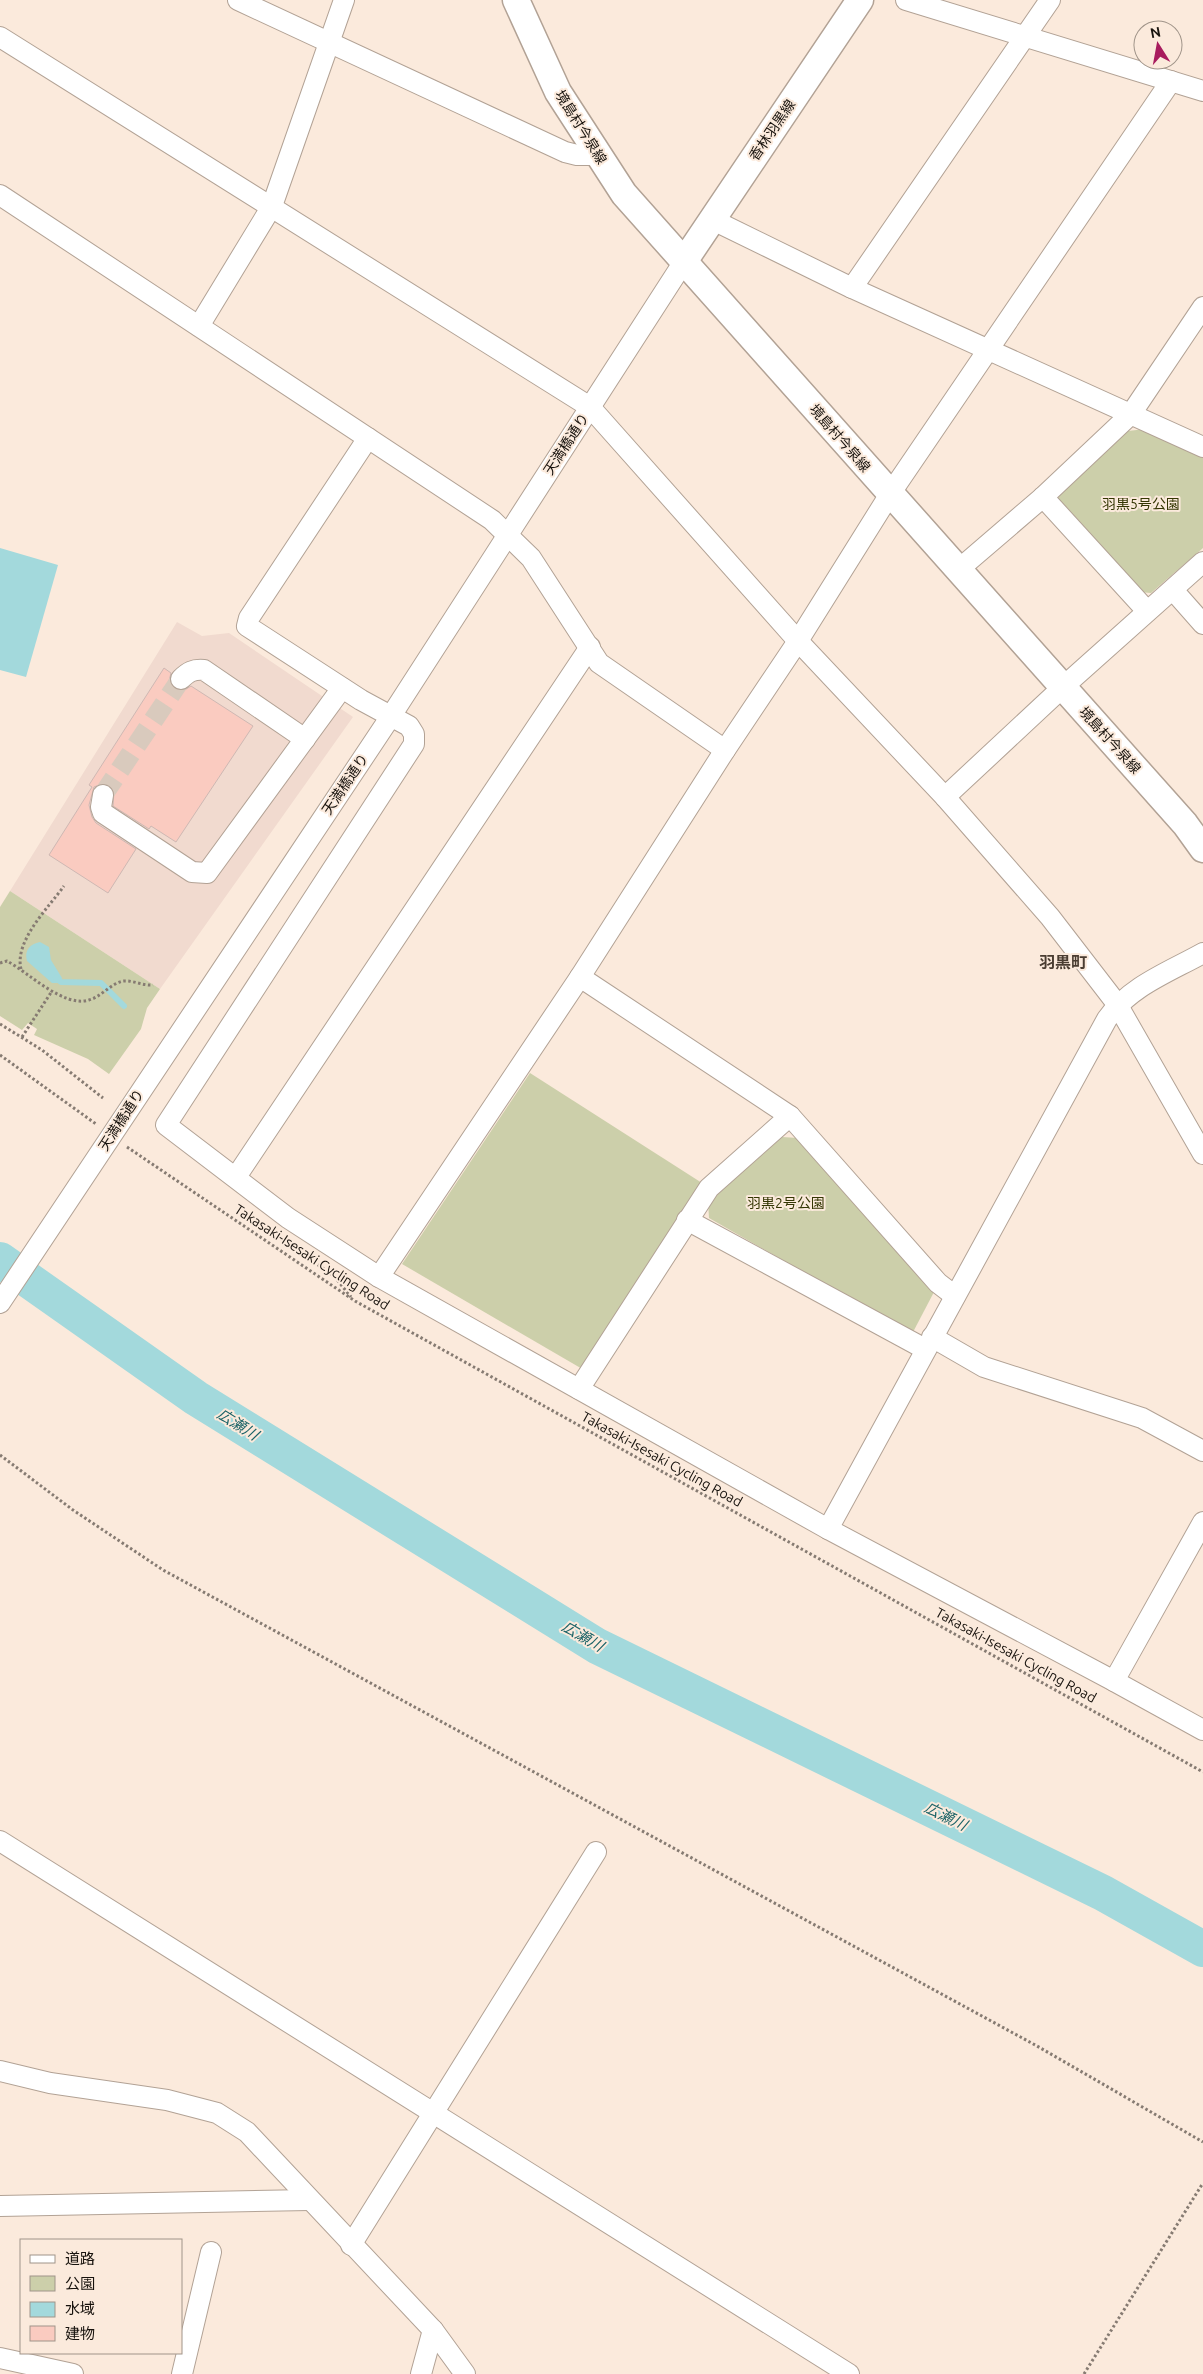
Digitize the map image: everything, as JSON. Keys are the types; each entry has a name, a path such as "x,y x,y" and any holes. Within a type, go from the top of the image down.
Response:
{"main road":[{"name":"境島村今泉線","path":"516,0 558,92 624,194 685,260 890,494 1185,824 1203,848"},
{"name":"香林羽黒線","path":"685,260 860,0"}],"street":[{"path":"238,0 565,152 577,155 598,155"},
{"path":"199,326 272,206 344,0"},
{"path":"906,0 1024,38 1203,91"},
{"path":"852,288 1050,0"},
{"path":"0,36 590,407 798,641 945,798 1050,918 1117,1004 1203,1154"},
{"path":"379,1277 580,977 725,750 798,641 890,494 1171,81"},
{"path":"0,195 492,520 531,558 599,663 725,750"},
{"path":"711,219 852,288 1203,447"},
{"name":"天満橋通り","path":"0,1303 114,1144 685,260"},
{"path":"958,570 1043,497 1131,414 1203,307"},
{"path":"368,438 249,618 247,626 342,688 408,726 414,734 414,744 166,1125 288,1218 379,1277 828,1528 1203,1730"},
{"path":"1043,497 1147,612"},
{"path":"945,798 1147,612 1201,568"},
{"path":"1173,590 1203,624"},
{"path":"236,1177 590,647"},
{"path":"181,679 188,672 197,669 204,670 305,739"},
{"path":"103,795 101,807 103,813 192,872 207,873 342,688"},
{"path":"828,1528 1117,1004 1131,992 1203,953"},
{"path":"580,977 790,1116 938,1283 956,1296"},
{"path":"579,1389 708,1188 790,1116"},
{"path":"687,1220 929,1343 984,1367 1142,1418 1203,1451"},
{"path":"1114,1682 1203,1522"},
{"path":"0,1841 432,2114 849,2374"},
{"path":"351,2245 596,1852"},
{"path":"0,2071 50,2083 167,2100 217,2113 247,2132 351,2245 433,2330 465,2374"},
{"path":"0,2206 309,2200"},
{"path":"182,2374 211,2252"},
{"path":"421,2374 433,2330"},
{"path":"0,2358 73,2374"}],"path":[{"path":"22,969 23,946 31,930 64,886"},
{"path":"0,963 7,961 22,969 60,996 83,1001 90,1000 110,987 125,981 154,985"},
{"path":"22,1038 52,991"},
{"path":"0,1024 103,1098"},
{"path":"0,1054 96,1124"},
{"name":"Takasaki-Isesaki Cycling Road","path":"114,1144 355,1301 1203,1772"},
{"path":"0,1455 73,1510 163,1570 1037,2046 1203,2142"},
{"path":"1084,2374 1203,2182"}],"shaded area":[{"path":"177,622 202,636 229,633 353,717 160,989 10,891"}],"green space":[{"name":"羽黒5号公園","path":"1145,429 1203,456 1203,548 1151,593 1139,592 1060,506 1058,496 1128,431"},
{"path":"10,891 160,989 147,1008 141,1029 109,1074 88,1059 34,1035 37,1029 28,1023 22,1030 0,1016 0,907"},
{"path":"530,1073 702,1183 584,1370 402,1264"},
{"name":"羽黒2号公園","path":"782,1137 798,1138 934,1292 912,1334 709,1218 708,1201"}],"water":[{"path":"0,548 58,565 26,677 0,670"},
{"path":"40,942 49,947 51,960 62,978 60,983 52,983 27,961 26,954 29,948 33,944"}],"building":[{"path":"164,668 171,673 169,681 173,688 183,691 191,686 253,726 176,842 151,826 149,829 113,806 114,791 110,786 104,783 94,787 89,805 92,817 96,823 136,849 108,893 49,855 92,787 89,785"}],"waterway":[{"path":"56,978 61,982 101,983 124,1006"},
{"name":"広瀬川","path":"0,1260 196,1398 597,1646 1103,1893 1203,1949"}],"tunnel":[{"path":"103,795 181,679"}],"district":[{"name":"羽黒町","path":"1063,962"}]}
